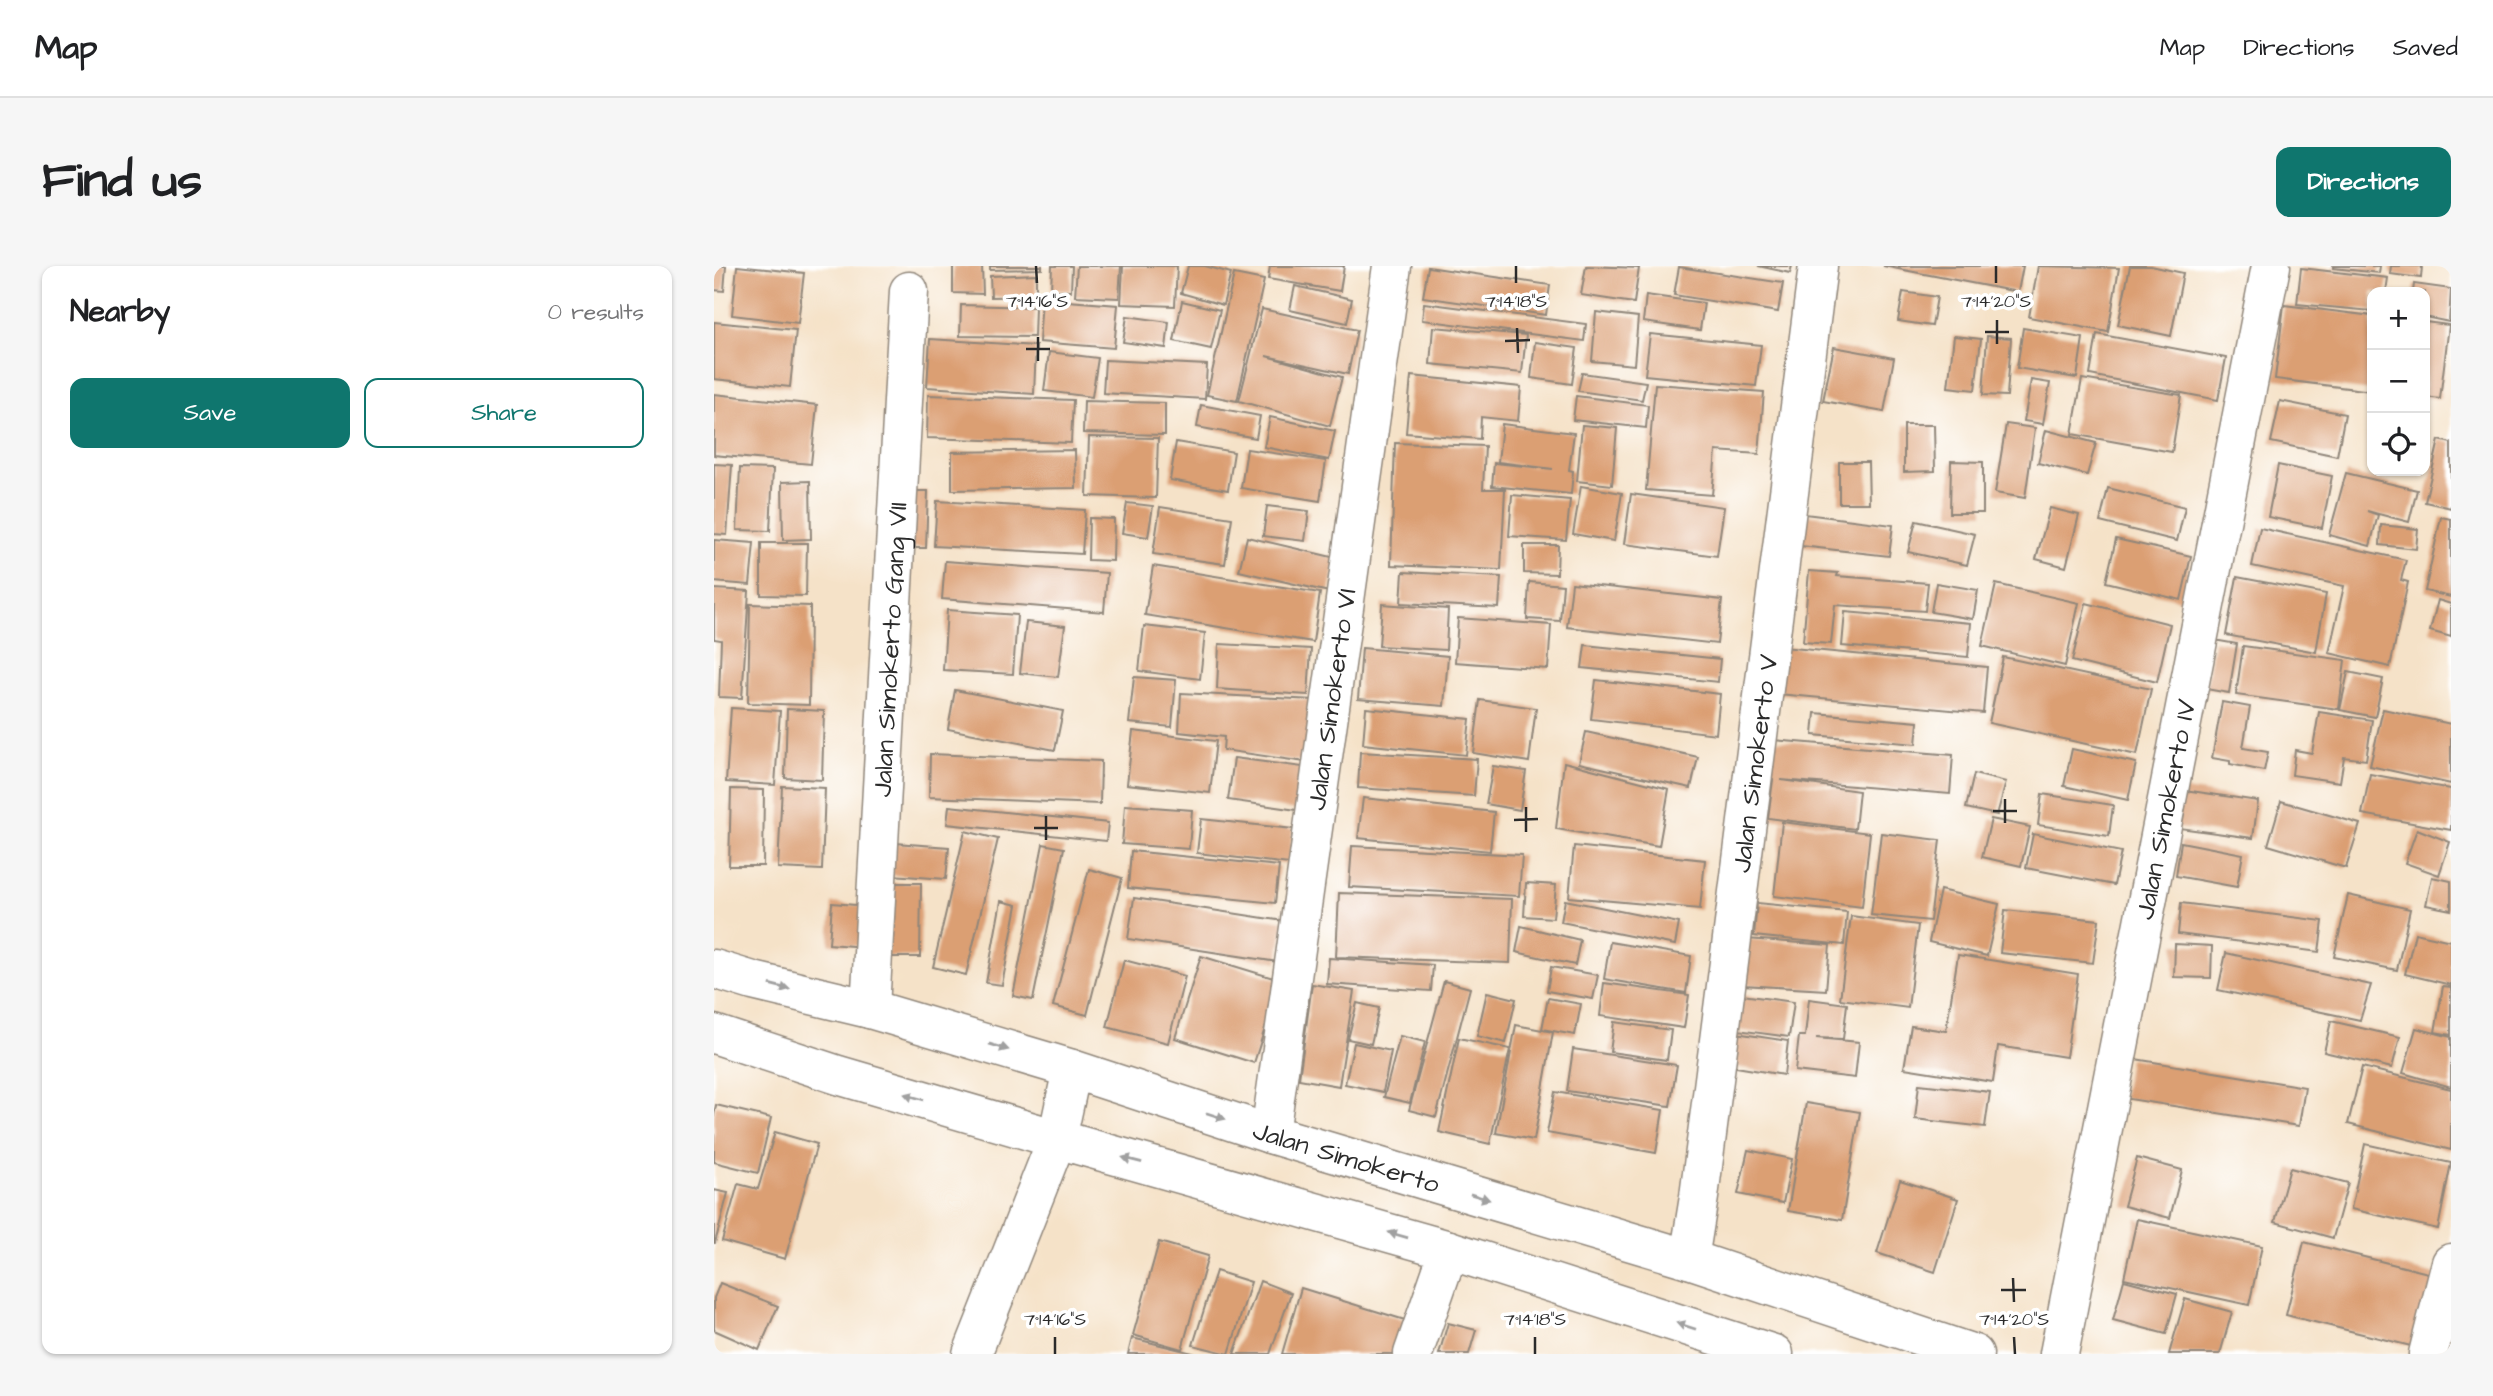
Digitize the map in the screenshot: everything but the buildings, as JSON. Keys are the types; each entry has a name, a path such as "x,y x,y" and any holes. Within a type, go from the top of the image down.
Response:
{"main road":[{"name":"Jalan Simokerto VI","path":"1270,1134 1392,266"},
{"name":"Jalan Simokerto V","path":"1689,1259 1818,266"},
{"name":"Jalan Simokerto IV","path":"2059,1354 2271,266"},
{"name":"Jalan Simokerto Gang VII","path":"870,1009 909,291"},
{"name":"Jalan Simokerto","path":"714,969 870,1009 1072,1069 1270,1134 1689,1259 1975,1354"},
{"path":"714,1034 838,1075 1449,1250 1774,1354"},
{"path":"972,1354 1057,1139 1072,1069"},
{"path":"1413,1354 1449,1250"},
{"path":"2428,1354 2451,1263"}]}
